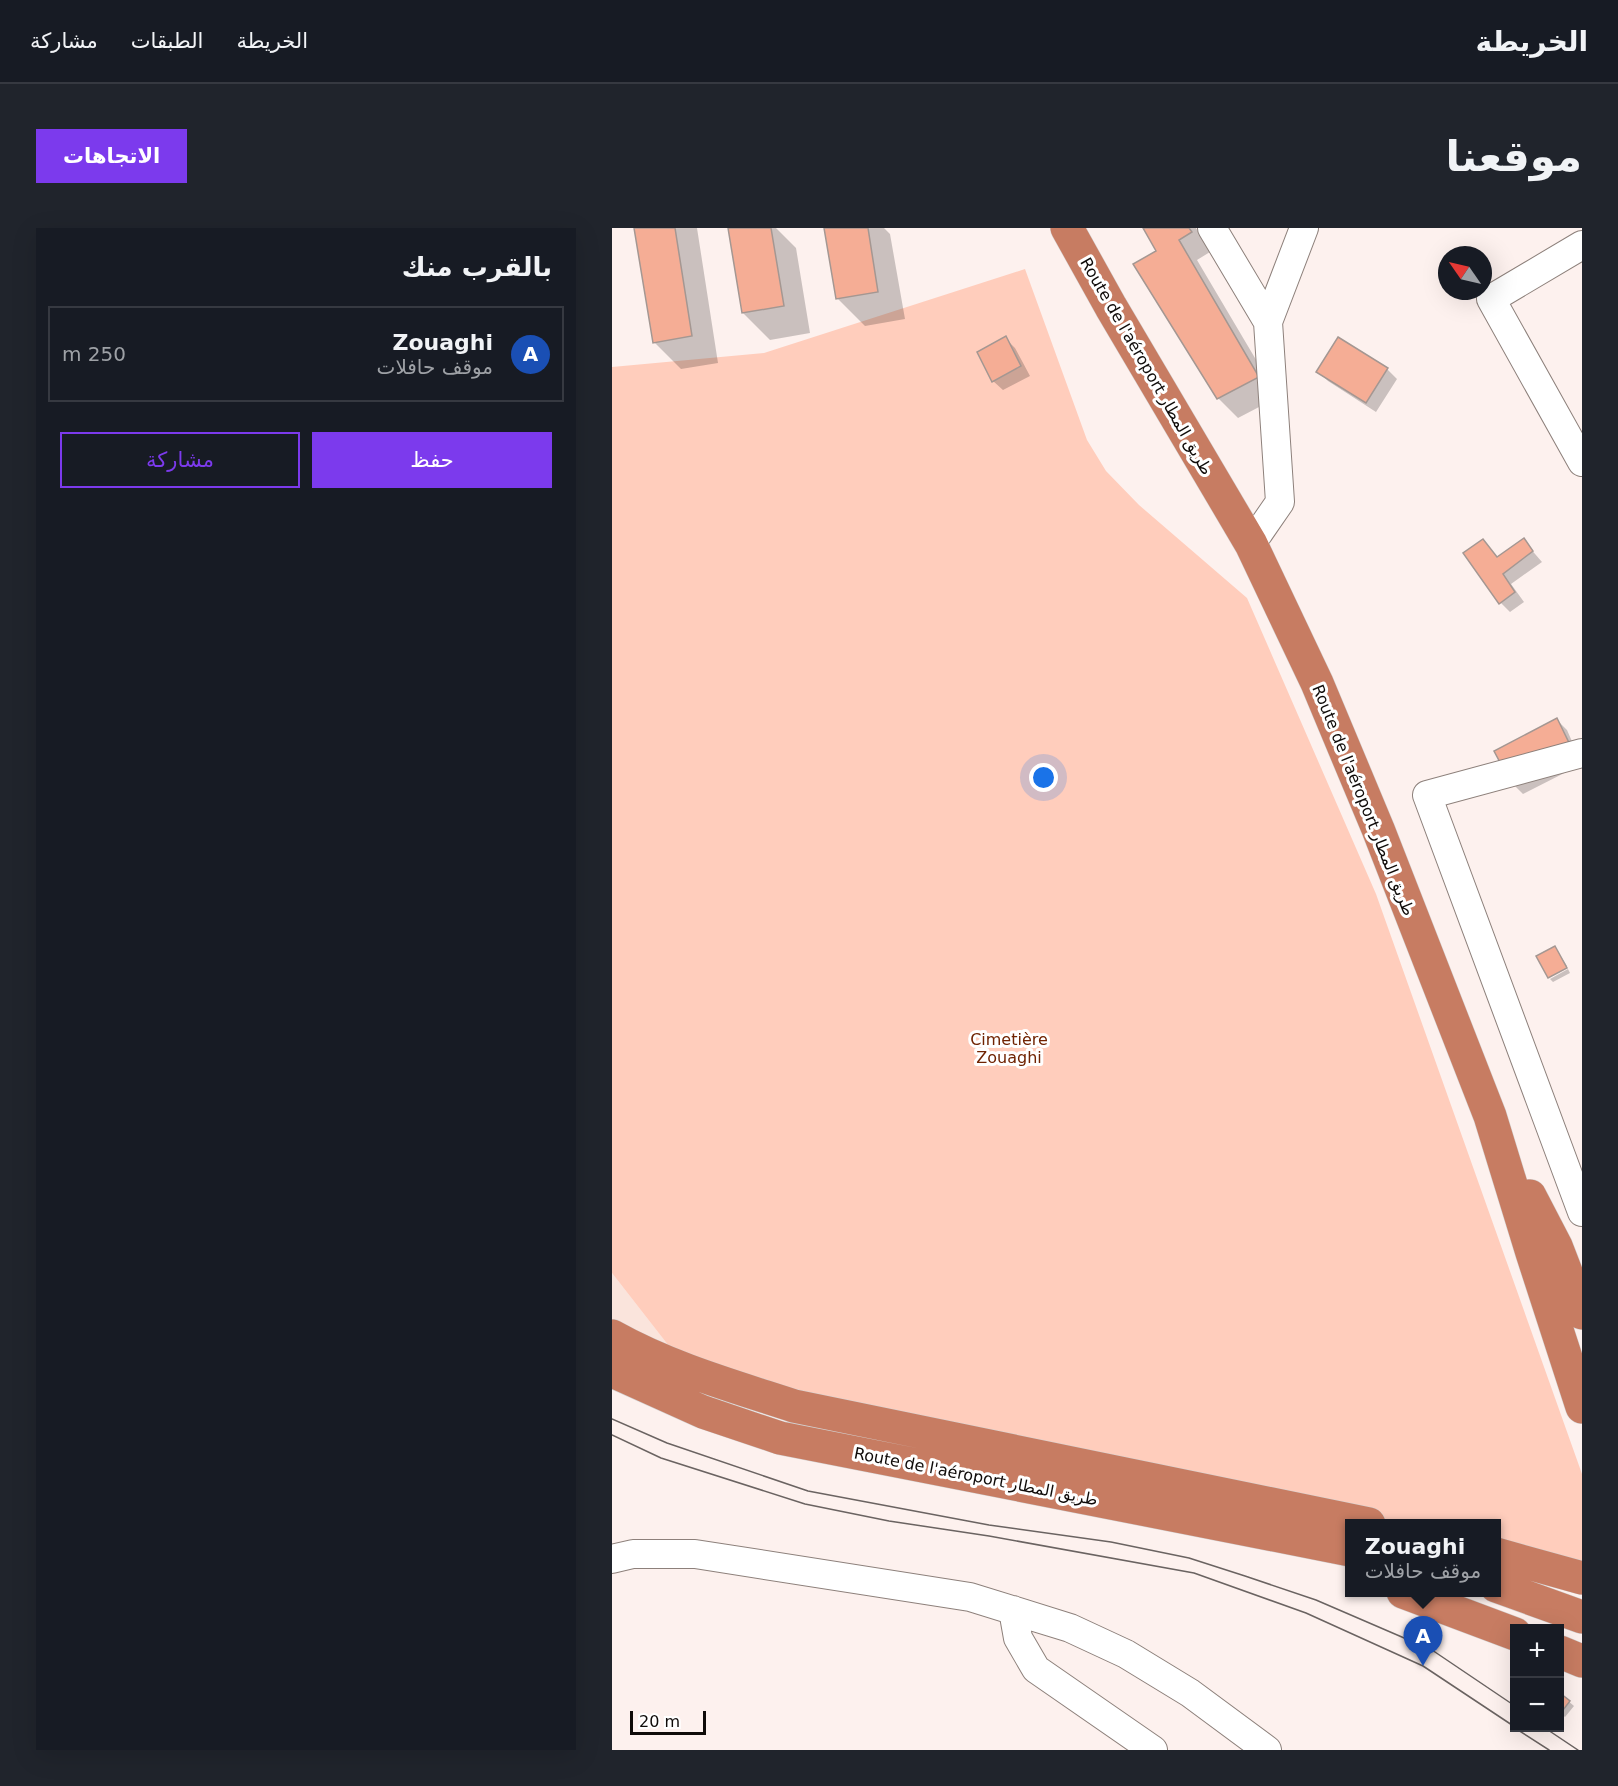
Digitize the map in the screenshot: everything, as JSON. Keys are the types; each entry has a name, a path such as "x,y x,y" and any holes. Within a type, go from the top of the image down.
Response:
{"highway":[{"name":"Route de l'aéroport طريق المطار","path":"1067,228 1251,544 1326,704 1378,829 1490,1116 1582,1407"},
{"path":"1490,1116 1556,1246 1582,1313"},
{"path":"612,1336 637,1350 711,1379 794,1406 1345,1519"},
{"name":"Route de l'aéroport طريق المطار","path":"612,1371 703,1412 780,1438 1345,1550"},
{"path":"1210,1522 1345,1571"},
{"path":"1501,1555 1582,1578"},
{"path":"1501,1587 1582,1617"},
{"path":"1414,1597 1510,1632"},
{"path":"1564,1654 1582,1661"}],"street":[{"path":"1212,228 1268,322"},
{"path":"1251,544 1281,502 1268,322 1304,228"},
{"path":"1582,245 1491,299 1582,462"},
{"path":"1582,753 1427,795 1582,1212"},
{"path":"612,1559 633,1554 695,1554 970,1597 1070,1628 1126,1654 1190,1693 1267,1750"},
{"path":"1013,1610 1018,1638 1036,1669 1153,1750"}],"shaded area":[{"path":"612,1273 686,1368 612,1332"}],"green space":[{"name":"Cimetière Zouaghi","path":"1025,269 1087,440 1106,471 1139,505 1247,598 1376,894 1582,1474 1582,1571 1501,1555 1501,1519 1345,1519 1345,1523 686,1368 612,1273 612,367 764,353"}],"building":[{"path":"634,228 675,228 692,336 653,343"},
{"path":"728,228 771,228 784,306 742,313"},
{"path":"824,228 868,228 878,292 836,299"},
{"path":"1143,228 1189,228 1192,232 1179,240 1259,377 1217,399 1133,264 1156,251"},
{"path":"1006,336 1021,366 992,382 977,352"},
{"path":"1338,337 1388,368 1366,403 1316,372"},
{"path":"1524,538 1533,551 1503,574 1515,592 1499,604 1463,553 1483,539 1497,557"},
{"path":"1557,718 1574,753 1512,785 1494,751"},
{"path":"1555,946 1567,968 1548,978 1536,956"},
{"path":"1564,1696 1570,1701 1564,1709"}],"tram line":[{"path":"612,1419 667,1443 808,1491 989,1525 1111,1542 1189,1558 1316,1600 1432,1650 1510,1703"},
{"path":"612,1435 661,1458 805,1504 889,1521 989,1536 1194,1573 1306,1613 1423,1666 1510,1724"},
{"path":"1521,1732 1549,1750"},
{"path":"1551,1732 1578,1750"}],"place":[{"name":"Zouaghi","path":"1423,1666"}]}
